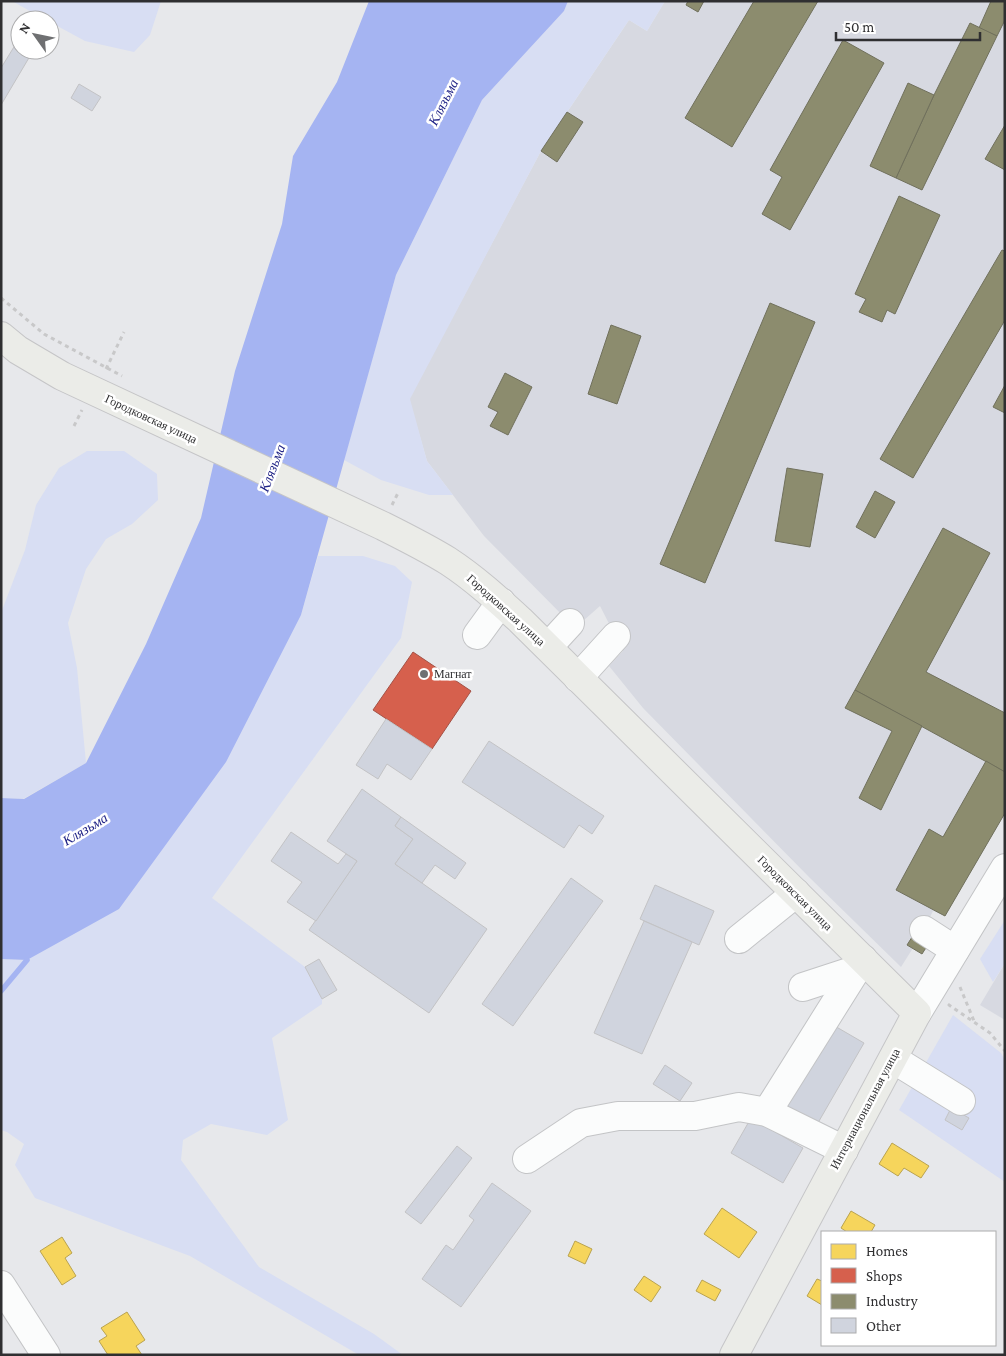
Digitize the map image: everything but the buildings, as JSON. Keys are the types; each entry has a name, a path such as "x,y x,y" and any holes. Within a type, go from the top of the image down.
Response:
{"main road":[{"name":"Городковская улица","path":"1,336 89,397 388,516 423,546 448,561 501,602 796,894 859,965 917,1013"},
{"name":"Интернациональная улица","path":"734,1355 917,1013"}],"street":[{"path":"477,634 501,602"},
{"path":"548,648 570,623"},
{"path":"578,678 616,636"},
{"name":"Интернациональная улица","path":"917,1013 1005,868"},
{"path":"739,939 796,894"},
{"path":"924,930 955,950"},
{"path":"803,987 859,965"},
{"path":"767,1112 859,965"},
{"path":"893,1059 961,1101"},
{"path":"527,1159 581,1124 618,1116 695,1116 738,1107 767,1112 844,1150"},
{"path":"1,1286 46,1355"}],"path":[{"path":"1,298 44,334 106,369 124,332"},
{"path":"74,426 89,397"},
{"path":"388,516 399,491"},
{"path":"958,991 960,987 974,1022"},
{"path":"952,1001 949,1006 990,1033 1005,1051"}],"shaded area":[{"path":"12,1 161,1 150,35 134,52 85,41 60,27 60,10 28,10"},
{"path":"568,1 665,1 647,31 629,20 541,151 410,399 427,461 453,495 429,495 381,480 344,460 396,275 482,100 564,11"},
{"path":"665,1 1005,1 1005,813 945,916 933,911 920,937 922,954 913,948 901,967 810,878 643,708 609,666 623,651 600,606 575,628 484,536 427,461 409,399 541,151 629,20 647,31"},
{"path":"87,451 124,451 157,474 158,500 132,524 106,539 86,569 68,623 77,668 86,763 23,799 1,798 1,613 25,550 36,505 59,468"},
{"path":"318,556 363,556 395,566 412,582 401,638 212,898 305,967 322,999 322,1004 272,1038 288,1120 267,1135 211,1124 183,1140 181,1160 259,1267 374,1334 403,1355 359,1355 190,1256 35,1198 15,1165 24,1144 1,1130 1,959 27,960 301,615"},
{"path":"1005,920 1005,963 993,982 980,959"},
{"path":"1005,963 1005,1020 980,1005"},
{"path":"953,1015 1001,1053 1005,1060 1005,1182 899,1110"}],"water":[{"name":"Клязьма","path":"369,1 568,1 564,11 482,100 396,275 301,615 226,762 119,909 27,960 1,959 1,798 24,799 86,763 146,644 201,518 235,371 282,224 293,156 337,82"}],"waterway":[{"path":"1,991 27,960"}],"place":[{"name":"Магнат","path":"424,674"}]}
